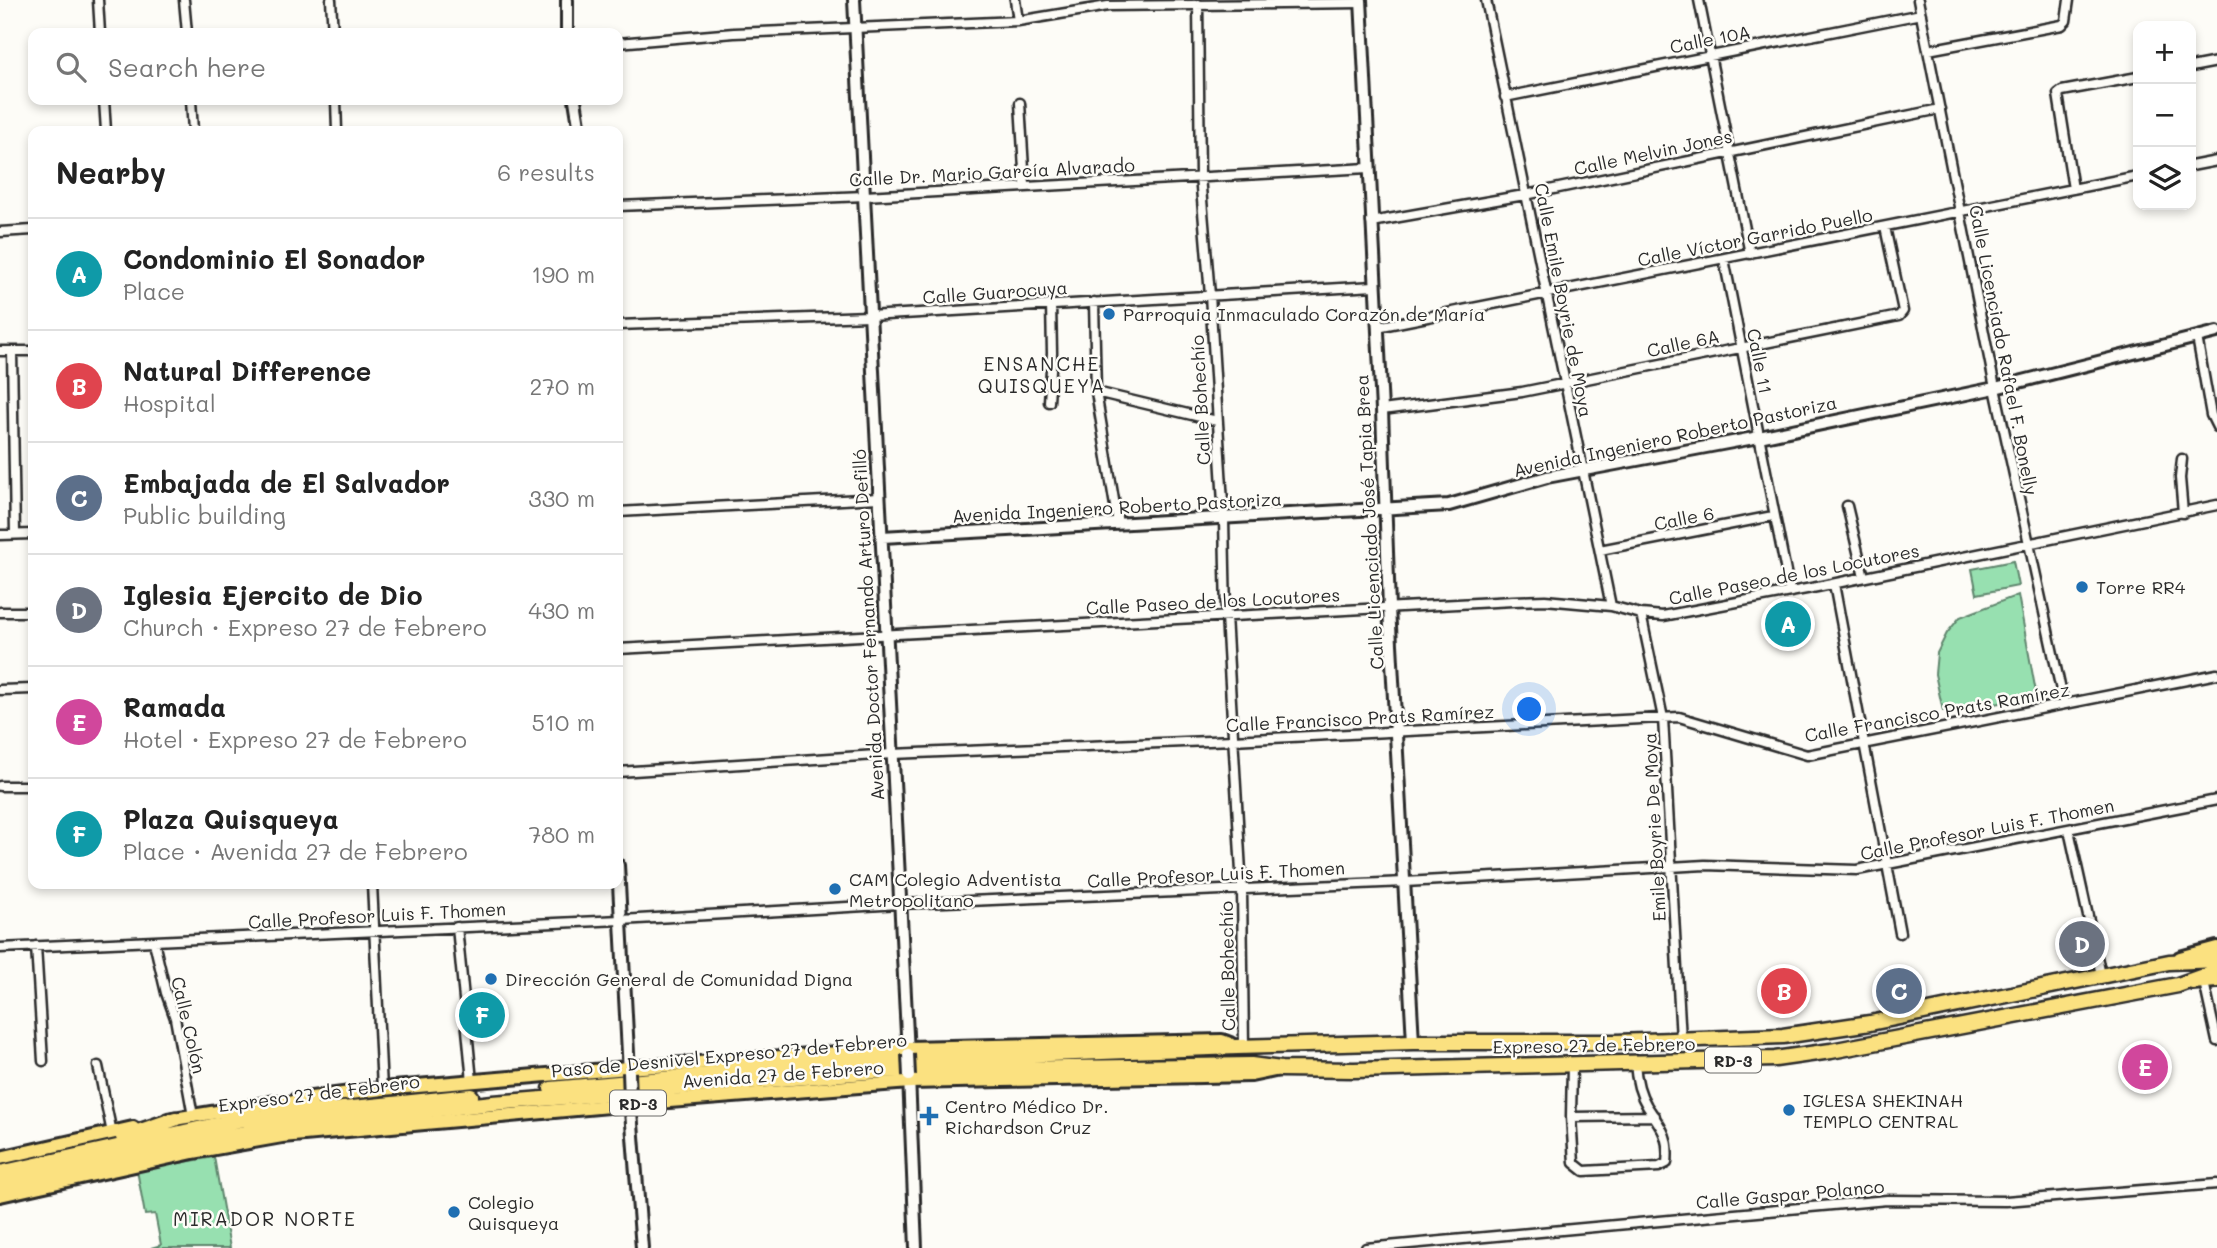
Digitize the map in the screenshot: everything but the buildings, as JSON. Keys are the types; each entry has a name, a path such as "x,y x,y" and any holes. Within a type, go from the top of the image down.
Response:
{"highway":[{"name":"Expreso 27 de Febrero","path":"965,1063 1240,1047 1783,1036 1870,1023 2169,962 2217,960"},
{"name":"Expreso 27 de Febrero","path":"965,1063 1251,1065 1281,1069 1354,1070 1775,1059 1832,1051 2178,985 2217,971"},
{"name":"Paso de Desnivel Expreso 27 de Febrero","path":"493,1098 965,1063"},
{"name":"Expreso 27 de Febrero","path":"71,1162 366,1110 493,1098"},
{"path":"271,1103 366,1110"},
{"path":"282,1136 366,1110"},
{"path":"71,1162 174,1119"},
{"path":"71,1162 193,1152"},
{"name":"RD-3","path":"0,1173 71,1162"},
{"name":"RD-3","path":"0,1183 71,1162"}],"main road":[{"name":"RD-3","path":"2169,962 2217,948"},
{"name":"RD-3","path":"2178,985 2211,981"},
{"name":"Avenida 27 de Febrero","path":"0,1158 174,1119 382,1089 908,1051 1222,1041 1240,1047"},
{"name":"Avenida 27 de Febrero","path":"0,1195 193,1152 282,1136 631,1102 909,1079 1251,1075 1281,1069"}],"street":[{"path":"98,0 100,28"},
{"path":"184,0 187,28"},
{"path":"331,0 332,28"},
{"path":"567,0 567,28"},
{"name":"Avenida Doctor Fernando Arturo Defilló","path":"854,0 916,1248"},
{"path":"1014,0 1018,21"},
{"name":"Calle Emile Boyrie de Moya","path":"1486,0 1611,606"},
{"path":"1699,0 1750,254"},
{"name":"Calle Licenciado Rafael F. Bonelly","path":"1918,0 1994,388 2064,704"},
{"path":"1928,50 2060,26 2066,21 2069,0"},
{"path":"623,43 734,33 1018,21 1108,6 1291,6 1361,2"},
{"name":"Calle Licenciado José Tapia Brea","path":"1361,2 1382,410 1389,608 1413,1042"},
{"name":"Calle Bohechío","path":"1198,4 1200,176 1224,519 1226,616 1242,889 1240,1047"},
{"name":"Calle 10A","path":"1505,97 1921,14"},
{"path":"2196,66 2217,62"},
{"path":"2073,189 2059,94 2062,91 2133,78"},
{"path":"1020,103 1025,186"},
{"path":"104,105 106,126"},
{"path":"191,105 193,126"},
{"path":"336,105 337,126"},
{"path":"576,105 579,126"},
{"name":"Calle Melvin Jones","path":"1371,222 1527,194 1940,109"},
{"path":"2196,165 2217,161"},
{"name":"Calle Dr. Mario García Alvarado","path":"623,206 865,196 1368,168"},
{"name":"Calle Víctor Garrido Puello","path":"1377,327 2133,177"},
{"name":"Calle 6A","path":"1382,410 1565,384 1900,316 1903,311 1885,227"},
{"path":"0,232 28,230"},
{"name":"Calle 11","path":"1724,259 1790,592"},
{"name":"Calle Guarocuya","path":"623,326 869,316 1374,286"},
{"path":"1094,302 1096,392 1118,524"},
{"path":"1049,402 1051,304"},
{"name":"Avenida Ingeniero Roberto Pastoriza","path":"882,537 1224,519 1466,502 1547,477 1759,437 1994,388 2217,332"},
{"path":"2197,337 2211,415 2217,427"},
{"path":"0,351 28,351"},
{"path":"12,351 15,534"},
{"path":"1096,392 1217,421"},
{"path":"2182,458 2180,478 2183,513"},
{"path":"623,512 879,498"},
{"name":"Calle Paseo de los Locutores","path":"623,649 1545,600 1611,606 1641,614 1678,614 2217,505"},
{"path":"1847,506 1864,577"},
{"name":"Calle 6","path":"1600,550 1773,516"},
{"path":"0,535 28,534"},
{"path":"1834,584 1900,933"},
{"path":"0,612 28,612"},
{"name":"Emile Boyrie De Moya","path":"1641,614 1663,718 1681,1040"},
{"name":"Calle Francisco Prats Ramírez","path":"623,772 892,754 1679,717 1807,755 2217,674"},
{"path":"0,690 28,689"},
{"path":"0,786 28,786"},
{"name":"Calle Profesor Luis F. Thomen","path":"0,948 1405,882 1705,865 1857,870 2217,800"},
{"path":"2069,830 2101,975"},
{"path":"372,889 382,1089"},
{"path":"619,889 628,1070 642,1248"},
{"path":"457,927 472,1081"},
{"name":"Calle Colón","path":"154,942 175,1018 193,1116"},
{"path":"36,946 43,1061"},
{"path":"2211,981 2217,1041"},
{"path":"1572,1064 1574,1163 1584,1171 1659,1167 1667,1163 1668,1144 1661,1123 1647,1106 1637,1083 1635,1063"},
{"path":"98,1066 112,1133"},
{"path":"1571,1117 1655,1116"},
{"name":"Calle Gaspar Polanco","path":"1366,1248 1887,1200 2006,1201 2217,1184"},
{"path":"1492,1248 1493,1236"}],"green space":[{"path":"2013,561 2018,586 1977,594 1972,569"},
{"path":"2018,595 2037,698 1943,711 1935,674 1937,653 1947,633 1960,617"},
{"path":"214,1157 230,1248 151,1248 161,1245 155,1214 145,1215 137,1170"}],"place":[{"name":"Parroquia Inmaculado Corazón de María","path":"1109,314"},
{"name":"Torre RR4","path":"2082,587"},
{"name":"Condominio El Sonador","path":"1788,624"},
{"name":"CAM Colegio Adventista Metropolitano","path":"835,889"},
{"name":"Iglesia Ejercito de Dio","path":"2082,944"},
{"name":"Dirección General de Comunidad Digna","path":"491,979"},
{"name":"Natural Difference","path":"1784,991"},
{"name":"Embajada de El Salvador","path":"1899,991"},
{"name":"Plaza Quisqueya","path":"482,1015"},
{"name":"Ramada","path":"2145,1067"},
{"name":"IGLESA SHEKINAH TEMPLO CENTRAL","path":"1789,1110"},
{"name":"Centro Médico Dr. Richardson Cruz","path":"929,1116"},
{"name":"Colegio Quisqueya","path":"454,1212"}],"district":[{"name":"ENSANCHE QUISQUEYA","path":"1042,374"},
{"name":"MIRADOR NORTE","path":"265,1218"}]}
